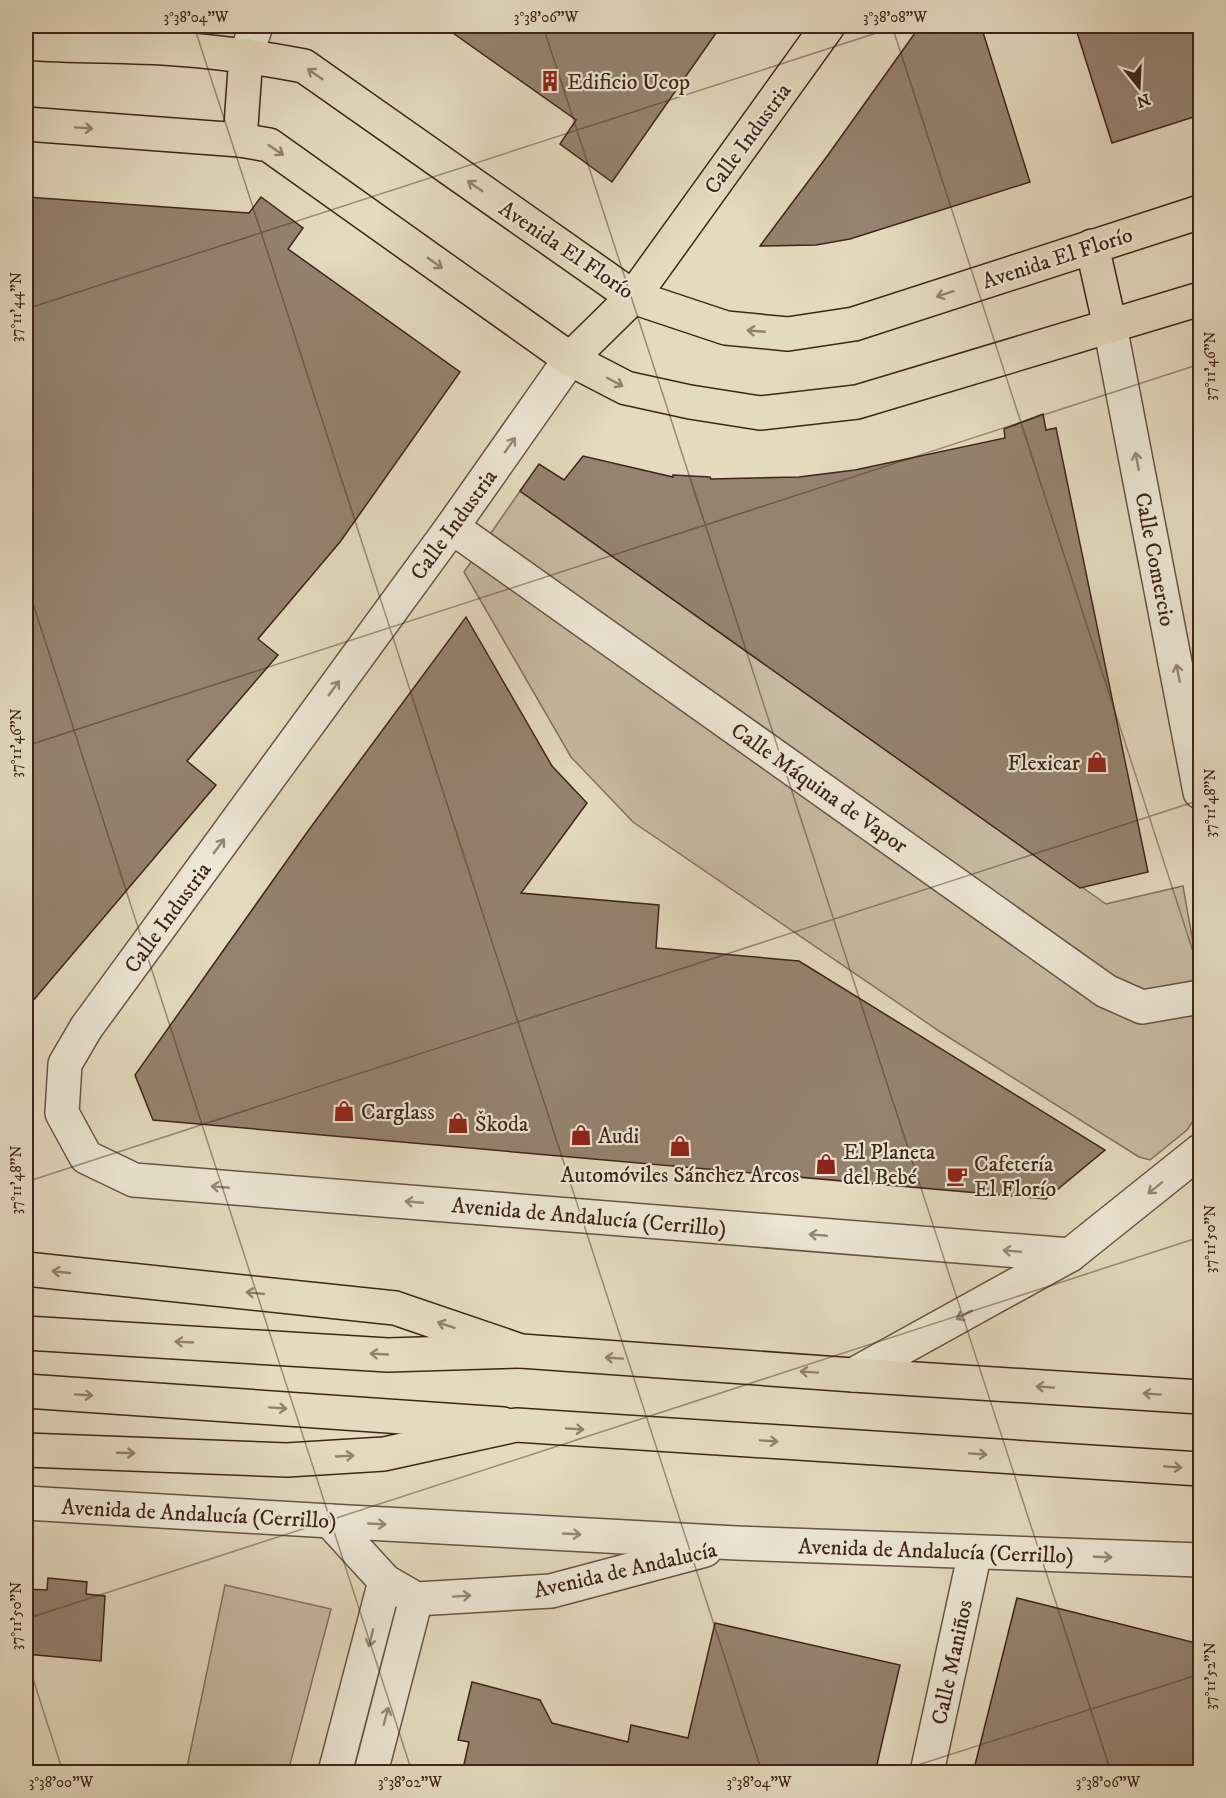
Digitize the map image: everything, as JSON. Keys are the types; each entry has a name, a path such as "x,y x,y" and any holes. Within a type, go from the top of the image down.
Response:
{"main road":[{"name":"Calle Industria","path":"570,359 633,297 828,26"},
{"name":"Avenida El Florío","path":"26,44 175,49 251,40 304,66 633,297 726,328 788,334 854,324 1200,212"},
{"path":"240,140 251,40"},
{"path":"26,124 240,140 269,145 570,359 626,388 690,402 760,413 856,402 1200,299"},
{"path":"1092,246 1110,326"},
{"path":"26,1269 395,1308 521,1351"},
{"path":"26,1333 388,1355 521,1351 1200,1397"},
{"path":"26,1391 1200,1469"},
{"path":"26,1449 287,1460 384,1454 516,1425"}],"street":[{"name":"Calle Comercio","path":"1110,326 1200,792"},
{"name":"Calle Industria","path":"86,1029 452,527 570,359"},
{"name":"Calle Máquina de Vapor","path":"452,527 1106,991 1142,1008 1200,997"},
{"name":"Avenida de Andalucía (Cerrillo)","path":"86,1029 65,1064 62,1113 86,1157 134,1180 1071,1256"},
{"path":"853,1375 1071,1256 1200,1151"},
{"name":"Avenida de Andalucía (Cerrillo)","path":"26,1503 736,1543 1200,1560"},
{"path":"330,1521 385,1581 416,1599 371,1773"},
{"name":"Avenida de Andalucía","path":"416,1599 551,1591 736,1543"},
{"name":"Calle Maniños","path":"927,1773 975,1552"},
{"path":"335,1773 385,1581"}],"shaded area":[{"path":"520,491 1106,904 1183,886 1200,982 1200,1111 1187,1130 1150,1160 1139,1157 942,1033 633,822 571,757 464,572"},
{"path":"225,1585 331,1609 288,1772 186,1772"}],"building":[{"path":"443,26 721,26 612,182 560,144 576,120"},
{"path":"920,26 981,26 1030,182 850,239 816,245 760,246 828,155"},
{"path":"1075,26 1200,26 1200,115 1112,143"},
{"path":"26,197 249,213 261,197 303,228 288,249 460,372 340,542 258,639 278,655 187,761 216,785 26,1009"},
{"path":"1043,414 1046,430 1056,428 1148,872 1080,888 520,491 539,464 564,480 583,456 673,477 673,475 710,477 711,479 799,477 855,470 1005,438 1004,429"},
{"path":"466,617 552,766 587,803 521,893 659,905 656,948 799,961 1105,1150 1046,1199 153,1120 135,1075 308,831"},
{"path":"48,1578 87,1582 86,1594 105,1596 101,1661 26,1654 26,1589 47,1590"},
{"path":"1017,1598 1200,1644 1200,1773 973,1773"},
{"path":"715,1623 900,1665 875,1773 462,1773 469,1742 458,1740 472,1682 540,1700 552,1723 628,1742 631,1725 688,1738"}],"place":[{"name":"Edificio Ucop","path":"550,81"},
{"name":"Flexicar","path":"1097,762"},
{"name":"Carglass","path":"344,1111"},
{"name":"Škoda","path":"458,1123"},
{"name":"Audi","path":"581,1135"},
{"name":"Automóviles Sánchez Arcos","path":"680,1146"},
{"name":"El Planeta del Bebé","path":"826,1164"},
{"name":"Cafetería El Florío","path":"957,1176"}]}
